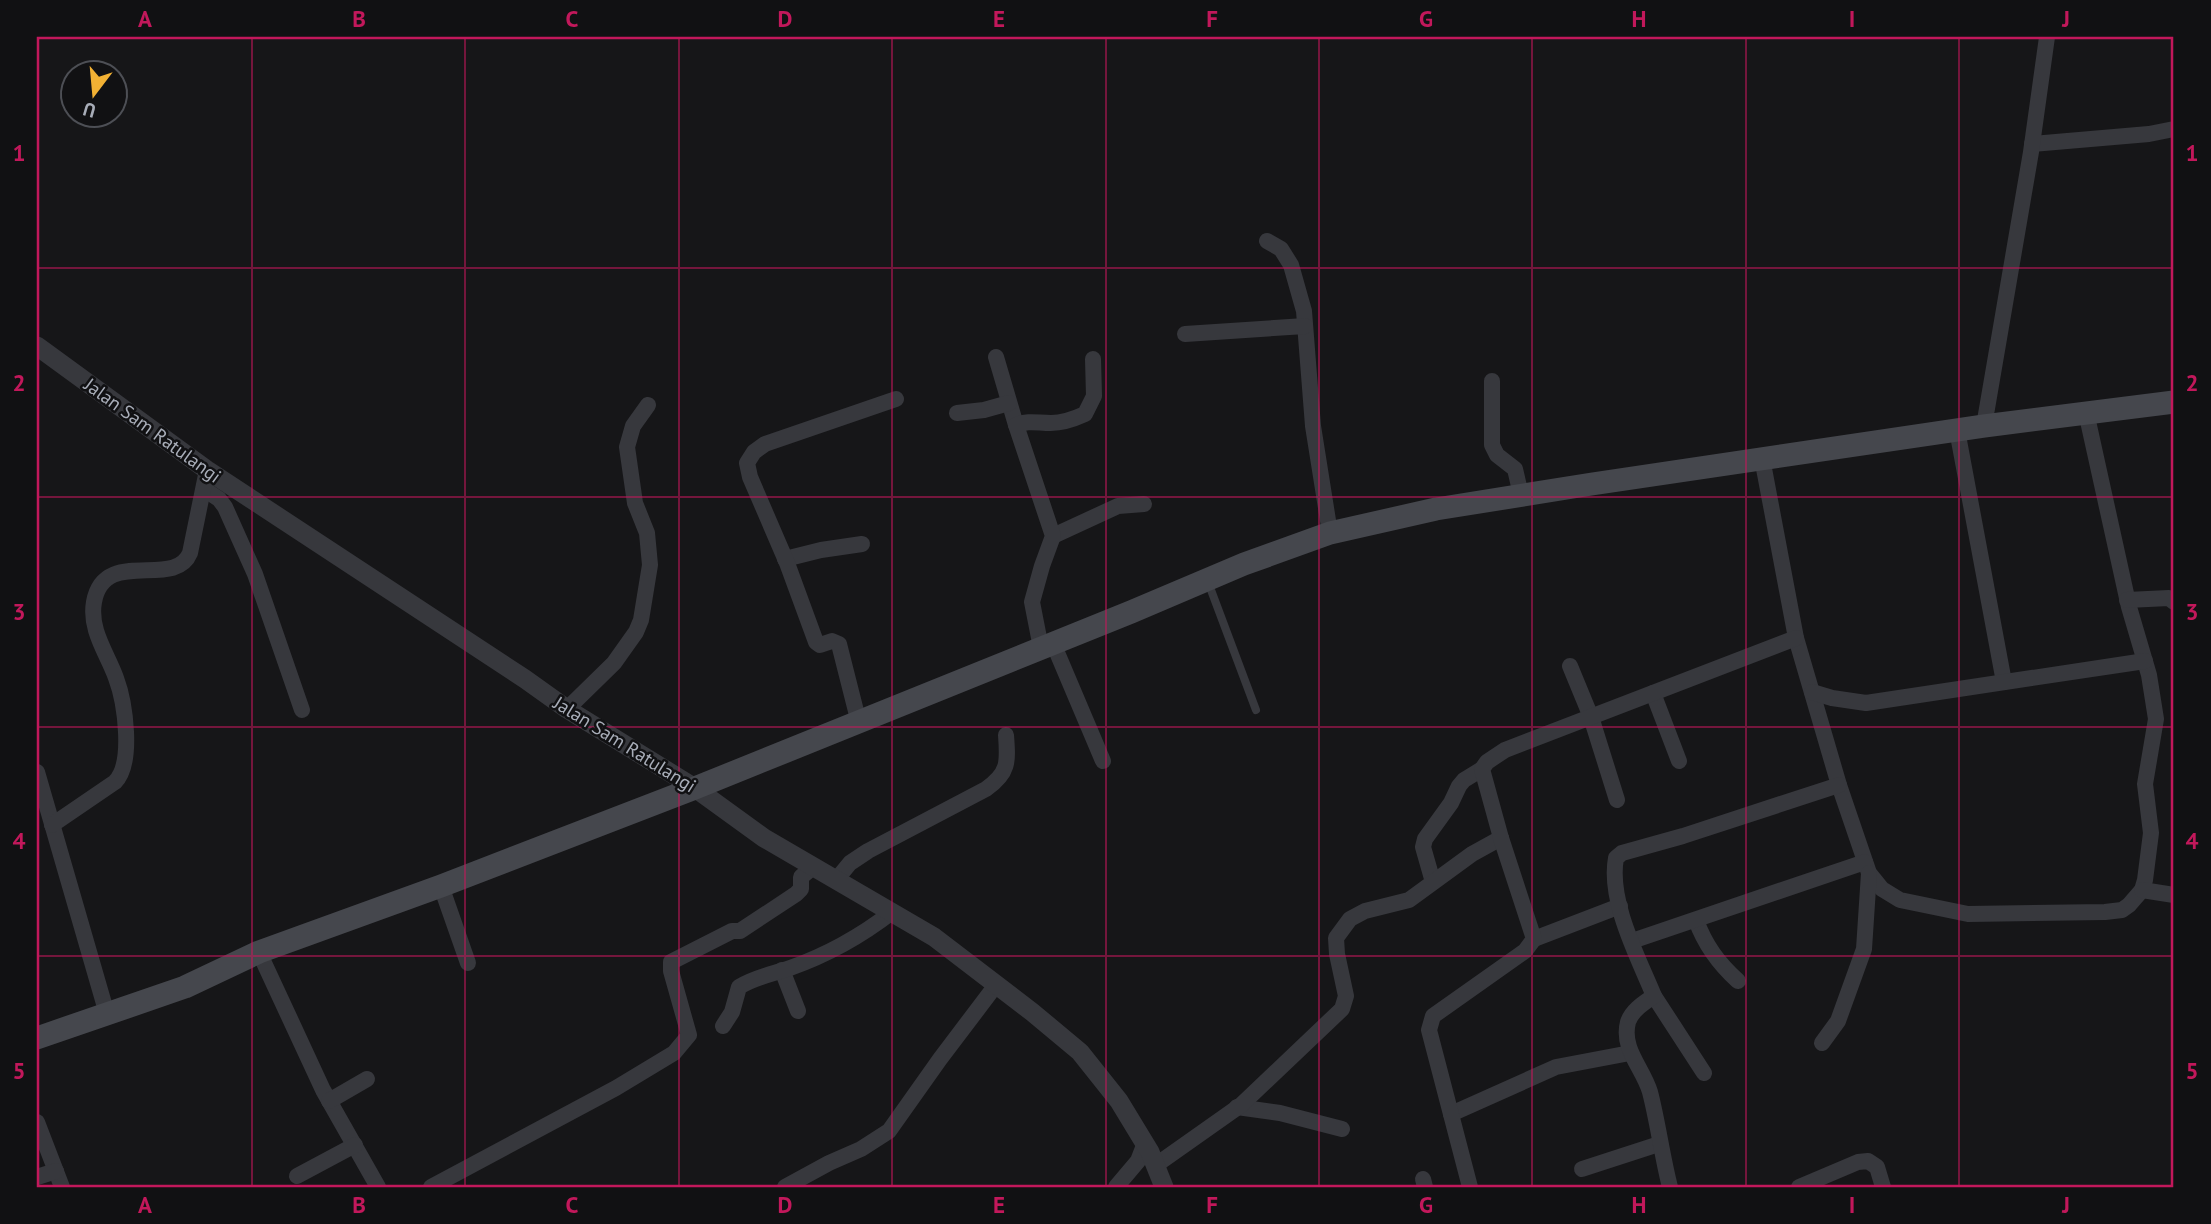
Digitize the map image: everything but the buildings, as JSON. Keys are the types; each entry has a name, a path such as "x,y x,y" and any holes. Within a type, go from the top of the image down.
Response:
{"main road":[{"path":"37,1038 185,987 258,953 695,788 1208,579 1330,533 1436,509 1521,495 1984,426 2174,402"}],"street":[{"path":"1984,426 2032,144 2047,37"},
{"path":"2032,144 2149,134 2174,129"},
{"path":"1267,242 1281,249 1291,265 1304,312 1313,426 1330,533"},
{"path":"1185,334 1305,326"},
{"name":"Jalan Sam Ratulangi","path":"37,346 205,480 525,679 567,709 695,788 764,838 934,937 1080,1052 1119,1101 1145,1143 1164,1187"},
{"path":"996,357 1053,536 1032,602 1047,646 1103,761"},
{"path":"1016,425 1027,421 1063,422 1085,414 1094,396 1093,359"},
{"path":"1492,381 1493,450 1515,469 1521,495"},
{"path":"859,723 839,644 832,641 817,644 747,467 749,458 765,444 896,398"},
{"path":"957,413 984,410 1009,403"},
{"path":"567,709 614,663 636,632 641,620 650,565 647,533 635,503 627,447 633,426 649,404"},
{"path":"1762,458 1796,638 1839,785 1867,868 1882,889 1900,900 1968,914 2122,910 2142,890 2151,833 2145,784 2156,719 2150,675 2127,600 2086,412"},
{"path":"1957,430 2004,682"},
{"path":"205,480 212,494 225,507 256,574 302,710"},
{"path":"52,825 115,782 125,765 125,730 117,681 93,618 97,592 106,580 115,574 128,570 176,568 185,562 190,553 205,480"},
{"path":"1053,536 1118,506 1144,504"},
{"path":"785,559 862,544"},
{"path":"2127,600 2169,598 2174,602"},
{"path":"1433,882 1423,847 1425,839 1451,803 1459,786 1487,762 1505,750 1796,638"},
{"path":"1812,692 1832,698 1866,702 2145,661"},
{"path":"1570,666 1591,717 1617,800"},
{"path":"1653,693 1679,761"},
{"path":"836,880 850,863 868,851 1000,779 1008,759 1006,735"},
{"path":"1482,769 1534,939"},
{"path":"37,772 107,1014"},
{"path":"1704,1073 1654,996 1641,969 1620,906 1616,858 1622,853 1839,785"},
{"path":"1156,1165 1237,1107 1342,1009 1346,996 1336,938 1350,919 1365,911 1409,900 1472,854 1501,838"},
{"path":"431,1187 616,1088 674,1053 689,1035 671,971 671,962 732,931 741,930 796,894 802,889 801,877 813,867"},
{"path":"1632,942 1867,868"},
{"path":"1822,1043 1838,1021 1864,949 1867,868"},
{"path":"441,886 468,962"},
{"path":"2142,890 2174,895"},
{"path":"1471,1187 1429,1023 1433,1016 1525,951 1534,939 1620,906"},
{"path":"723,1026 732,1012 739,987 774,971 815,958 853,940 892,912"},
{"path":"1696,920 1719,964 1738,981"},
{"path":"258,953 329,1101 378,1187"},
{"path":"782,970 798,1011"},
{"path":"785,1187 861,1149 889,1131 996,985"},
{"path":"1654,996 1633,1012 1628,1022 1630,1053 1649,1091 1670,1187"},
{"path":"1451,1114 1556,1067 1630,1053"},
{"path":"329,1101 367,1080"},
{"path":"1237,1107 1342,1129"},
{"path":"37,1122 62,1187"},
{"path":"1116,1187 1138,1161 1145,1143"},
{"path":"1582,1169 1659,1144"},
{"path":"297,1176 355,1145"},
{"path":"1799,1187 1858,1162 1868,1161 1877,1167 1883,1187"},
{"path":"37,1177 56,1171"}],"lane":[{"path":"1208,579 1256,710"}]}
